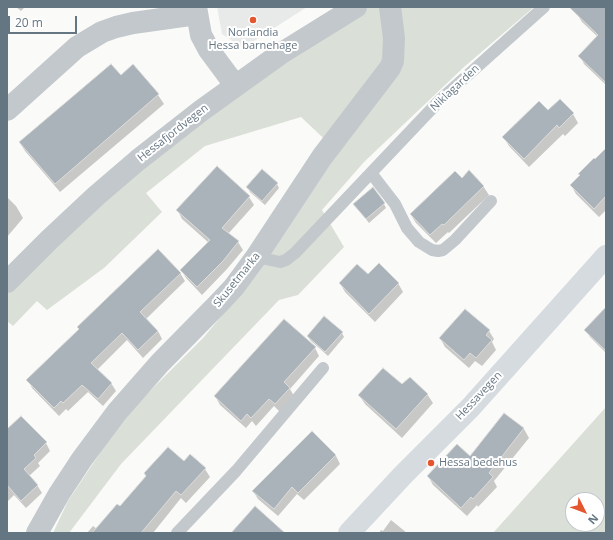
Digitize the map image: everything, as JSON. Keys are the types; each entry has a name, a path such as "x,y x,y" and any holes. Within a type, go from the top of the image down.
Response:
{"street":[{"name":"Hessafjordvegen","path":"7,282 49,240 102,191 173,133 237,84 280,54 356,7"},
{"name":"Skusetmarka","path":"37,533 62,488 117,412 160,363 220,302 256,256 322,157 390,68 393,61 394,38 390,7"},
{"path":"7,110 77,47 102,32 133,22 196,10 201,35 209,50 237,84"},
{"name":"Hessavegen","path":"349,533 403,475 470,408 606,256"}],"lane":[{"name":"Niklagarden","path":"256,256 280,262 286,260 315,233 441,99 544,7"},
{"path":"371,173 395,204 407,228 419,242 438,252 443,250 455,240 491,201"},
{"path":"177,533 236,471 323,368"}],"shaded area":[{"name":"Norlandia Hessa barnehage","path":"217,7 307,7 243,48 222,34"},
{"path":"369,7 534,7 464,67 364,162 322,210 344,247 298,295 279,300 121,464 69,533 53,533 68,501 124,417 204,337 256,274 337,151 301,117 205,146 146,193 162,212 104,268 47,310 37,301 13,326 7,321 7,290 99,200 240,91 342,22"},
{"path":"606,407 606,533 493,533"}],"building":[{"path":"569,7 606,7 606,83 578,56 598,35"},
{"path":"111,64 121,75 133,64 159,94 55,184 19,142"},
{"path":"560,99 574,113 559,128 557,125 524,159 502,137 539,101 548,110"},
{"path":"606,148 606,196 594,209 570,185 580,175 578,174"},
{"path":"217,166 250,196 222,228 239,241 223,261 197,287 180,270 210,240 176,210"},
{"path":"262,169 278,183 262,201 246,187"},
{"path":"469,170 484,186 444,225 442,224 430,235 410,214 455,171 462,178"},
{"path":"373,187 385,203 366,219 353,204"},
{"path":"158,249 181,273 140,312 158,331 138,350 122,333 91,363 112,383 98,399 82,385 63,403 61,401 54,408 26,380 79,329 77,327"},
{"path":"379,263 399,283 369,314 339,283 357,264 368,274"},
{"path":"606,307 606,351 584,330"},
{"path":"465,309 490,330 486,335 492,340 476,358 470,353 464,360 439,338"},
{"path":"324,316 343,332 325,352 307,336"},
{"path":"284,319 316,347 284,382 290,388 275,404 269,399 251,418 247,414 241,421 214,396"},
{"path":"383,368 402,384 410,377 428,394 396,429 358,395"},
{"path":"504,413 524,428 489,473 493,477 473,499 471,497 461,508 427,476 457,444 470,456"},
{"path":"21,416 47,442 34,455 36,458 24,469 38,485 21,501 7,485 7,429"},
{"path":"312,431 336,455 298,493 292,487 274,509 252,491"},
{"path":"168,447 184,461 190,454 206,468 181,495 176,491 141,533 92,533 117,504 120,506 146,476 144,473"},
{"path":"255,506 285,533 231,533"}],"place":[{"name":"Norlandia Hessa barnehage","path":"253,20"},
{"name":"Hessa bedehus","path":"431,463"}]}
